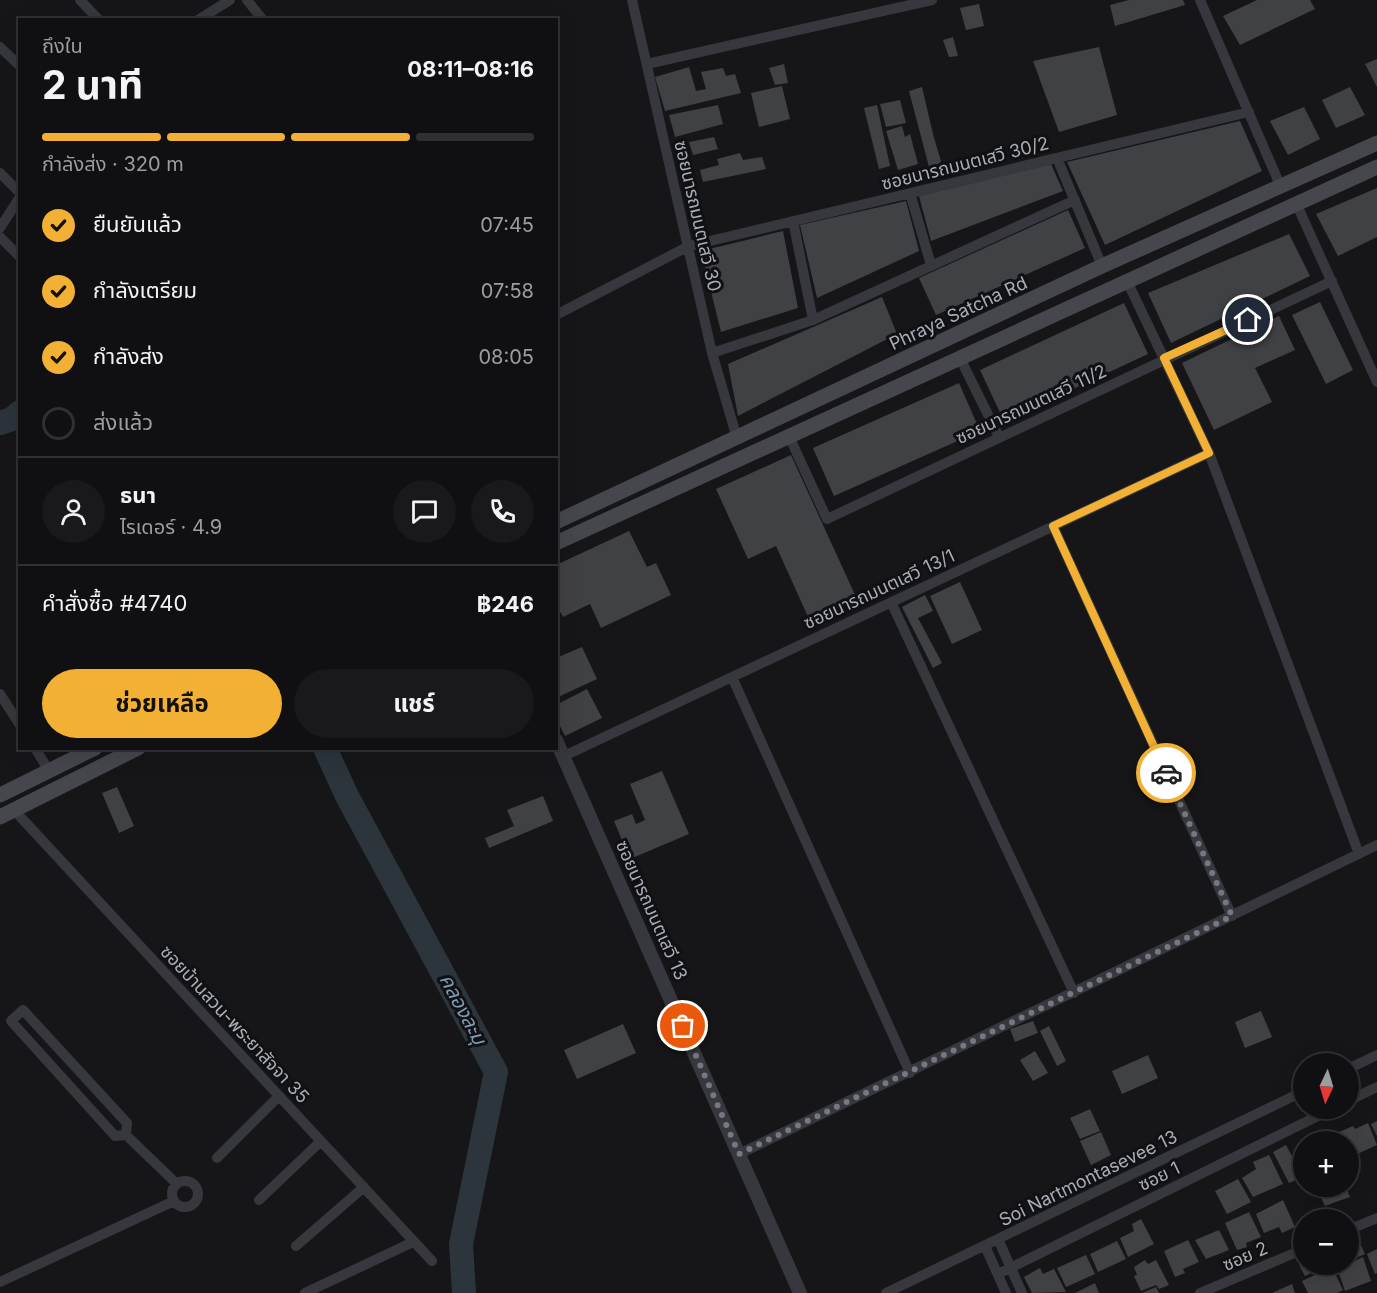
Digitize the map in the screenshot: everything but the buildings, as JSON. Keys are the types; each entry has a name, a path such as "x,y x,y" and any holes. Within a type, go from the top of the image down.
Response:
{"main road":[{"name":"Phraya Satcha Rd","path":"558,521 1101,266 1377,143"},
{"path":"558,542 1377,167"},
{"path":"1311,172 1319,193"},
{"path":"1265,192 1275,212"},
{"path":"0,795 91,750"},
{"path":"0,817 134,750"}],"street":[{"path":"80,0 97,18"},
{"path":"201,18 230,0"},
{"path":"247,0 261,18"},
{"name":"ซอยนารถมนตเสวี 30","path":"632,0 712,353 737,438"},
{"path":"647,64 932,0"},
{"path":"1200,0 1280,185"},
{"path":"0,47 18,64"},
{"name":"ซอยนารถมนตเสวี 30/2","path":"558,314 689,246 1249,112"},
{"path":"1057,158 1101,266"},
{"path":"0,173 18,191"},
{"path":"910,193 931,265"},
{"path":"0,228 18,200"},
{"path":"712,353 813,320 1075,200"},
{"path":"1296,203 1377,382"},
{"path":"793,221 813,320"},
{"path":"0,237 18,255"},
{"path":"1127,281 1209,453 1359,854"},
{"name":"ซอยนารถมนตเสวี 11/2","path":"789,436 827,519 1164,358 1332,281"},
{"path":"1366,356 1377,350"},
{"path":"960,358 999,437"},
{"name":"ซอยนารถมนตเสวี 13/1","path":"564,756 1209,453"},
{"path":"1053,526 1232,916"},
{"path":"891,602 1074,993"},
{"path":"732,677 910,1073"},
{"path":"0,694 18,722"},
{"name":"ซอยนารถมนตเสวี 13","path":"558,744 800,1293"},
{"path":"36,750 49,771"},
{"name":"ซอยบ้านสวน-พระยาสัจจา 35","path":"14,810 432,1261"},
{"path":"739,1154 1377,845"},
{"path":"126,1135 116,1136 10,1021 23,1010 126,1123 126,1135 177,1184 190,1183 196,1189 197,1197 193,1205 185,1207 174,1201"},
{"path":"1359,1064 1377,1055"},
{"path":"76,1093 88,1082"},
{"path":"1359,1096 1377,1087"},
{"path":"217,1158 279,1096"},
{"name":"Soi Nartmontasevee 13","path":"886,1293 1293,1096"},
{"name":"ซอย 1","path":"998,1275 1312,1119"},
{"path":"259,1200 321,1141"},
{"path":"174,1201 172,1191 177,1184"},
{"path":"296,1246 364,1187"},
{"path":"0,1282 174,1201"},
{"path":"1359,1225 1377,1218"},
{"path":"998,1239 1022,1293"},
{"path":"305,1293 413,1242"},
{"path":"985,1246 1006,1293"},
{"name":"ซอย 2","path":"1200,1293 1293,1254"}],"waterway":[{"name":"คลองละมุ","path":"0,423 12,419 18,414"},
{"name":"คลองละมุ","path":"326,750 347,796 496,1072 461,1244 464,1293"}],"way so far":[{"path":"683,1026 739,1154 1232,916 1166,773"}],"route":[{"path":"1166,773 1053,526 1209,453 1164,358 1248,320"}]}
